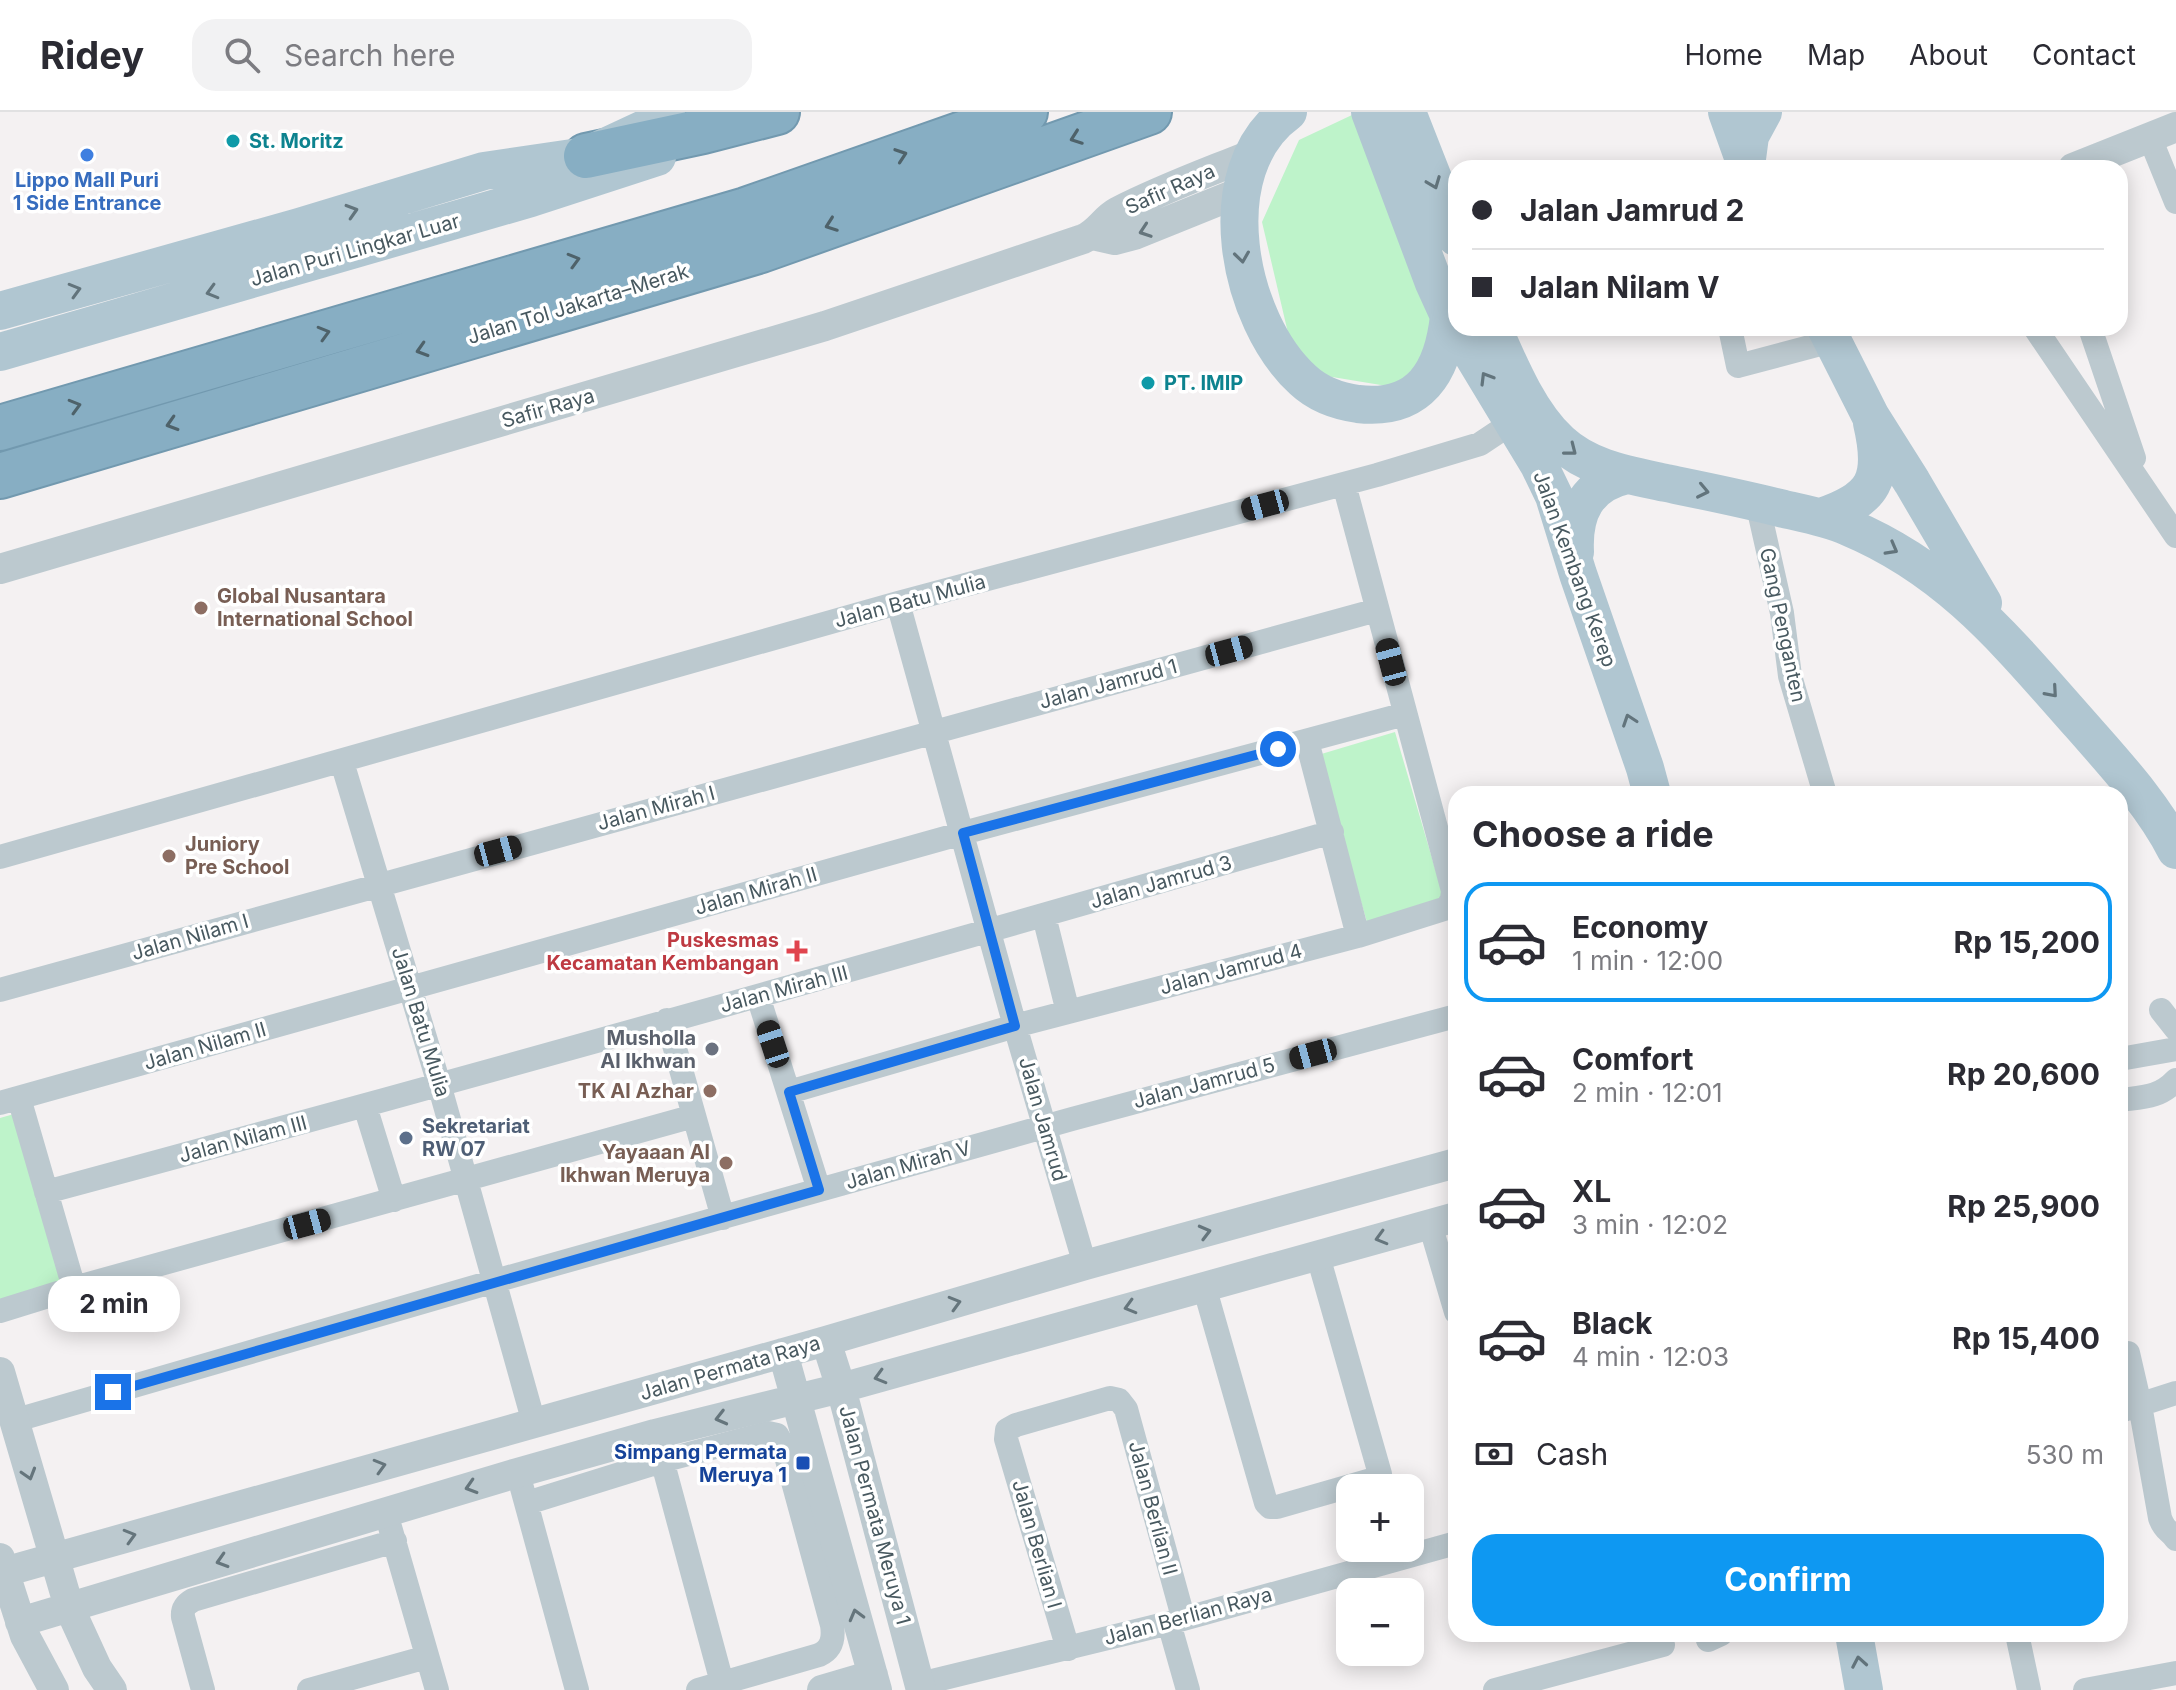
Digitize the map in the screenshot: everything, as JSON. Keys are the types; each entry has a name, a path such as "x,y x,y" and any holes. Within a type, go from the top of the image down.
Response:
{"highway":[{"path":"586,156 694,118 777,112"},
{"name":"Jalan Tol Jakarta–Merak","path":"0,428 746,210 1025,112"},
{"name":"Jalan Tol Jakarta–Merak","path":"0,476 761,250 1149,112"}],"main road":[{"path":"1288,112 1270,128 1255,153 1243,191 1240,217 1240,247 1245,274 1268,332 1286,361 1304,382 1320,393 1340,401 1387,404 1407,398 1423,386 1439,363 1448,323"},
{"path":"1727,112 1744,160"},
{"path":"1747,160 1750,136 1763,112"},
{"name":"Jalan Puri Lingkar Luar","path":"0,352 636,165 682,147 694,118"},
{"path":"1392,122 1448,223"},
{"name":"Jalan Kembang Kerep","path":"1392,122 1434,283 1448,314"},
{"name":"Jalan Puri Lingkar Luar","path":"2,308 299,227 484,171 586,156"},
{"path":"299,227 310,263"},
{"name":"Jalan Kembang Kerep","path":"1461,336 1554,496 1650,786"},
{"path":"1497,336 1527,398 1552,434 1582,459 1627,475 1757,502 1846,525 1895,549 1952,589 2000,633 2147,803 2176,850"},
{"path":"1830,336 1871,417 2000,633"},
{"path":"1821,517 1859,501 1871,485 1877,466 1877,448 1871,417"},
{"path":"1578,574 1575,533 1584,503 1602,484 1627,475"},
{"path":"1855,1642 1864,1690"}],"street":[{"path":"2093,160 2163,132 2176,202"},
{"name":"Safir Raya","path":"0,569 825,326 1093,235 1112,215 1153,194 1255,153"},
{"name":"Safir Raya","path":"1093,235 1115,240 1134,235 1243,191"},
{"path":"1732,336 1738,366 1823,336"},
{"path":"2041,336 2158,496"},
{"path":"2093,336 2176,536"},
{"name":"Jalan Batu Mulia","path":"0,857 898,603 1344,484 1480,444 1513,422"},
{"name":"Jalan Batu Mulia","path":"1480,444 1532,454"},
{"path":"1344,484 1405,714"},
{"name":"Gang Penganten","path":"1757,502 1782,613 1790,676 1823,786"},
{"name":"Jalan Jamrud","path":"898,603 1085,1265"},
{"name":"Jalan Jamrud 1","path":"933,732 1377,610"},
{"name":"Jalan Mirah II","path":"411,988 963,833 1405,714"},
{"name":"Jalan Jamrud 4","path":"1405,714 1448,873"},
{"name":"Jalan Mirah I","path":"380,884 933,732"},
{"path":"1307,741 1358,936"},
{"name":"Jalan Batu Mulia","path":"342,762 467,1179 534,1423"},
{"name":"Jalan Jamrud 3","path":"990,932 1332,832"},
{"name":"Jalan Nilam I","path":"0,990 380,884"},
{"name":"Jalan Jamrud 4","path":"789,1092 1015,1026 1358,936 1448,906"},
{"path":"1044,916 1068,1012"},
{"name":"Jalan Mirah III","path":"439,1084 990,932"},
{"name":"Jalan Nilam II","path":"10,1101 411,988"},
{"path":"758,996 819,1190"},
{"name":"Jalan Jamrud 5","path":"1045,1126 1448,1018"},
{"path":"667,1020 723,1218"},
{"path":"2128,1058 2176,1049"},
{"path":"2128,1099 2155,1095 2167,1090 2176,1080"},
{"name":"Jalan Nilam III","path":"46,1192 439,1084"},
{"path":"10,1101 46,1192 74,1288"},
{"path":"365,1106 394,1200"},
{"path":"0,1311 694,1116"},
{"name":"Jalan Mirah V","path":"13,1421 1045,1126"},
{"name":"Jalan Permata Raya","path":"2,1565 55,1557 1448,1165"},
{"path":"527,1503 658,1448 797,1399 1443,1220 1448,1255"},
{"path":"1204,1286 1266,1503 1270,1507 1378,1478 1381,1470 1318,1256"},
{"name":"Jalan Permata Meruya 1","path":"826,1341 920,1687"},
{"path":"783,1353 875,1682 822,1690"},
{"path":"2128,1353 2130,1408 2163,1529 2176,1539"},
{"path":"0,1372 69,1607 97,1668 112,1690"},
{"path":"2130,1408 2176,1393"},
{"name":"Jalan Berlian I","path":"1068,1649 1006,1439 1007,1430 1110,1398 1119,1400"},
{"name":"Jalan Berlian II","path":"1119,1400 1126,1409 1176,1620 1188,1690"},
{"path":"203,1690 183,1617 184,1606 188,1602 390,1526 517,1473 658,1448 773,1433 783,1445 833,1636 829,1647 819,1655 724,1686 698,1690"},
{"path":"658,1448 724,1686"},
{"path":"517,1473 577,1690"},
{"path":"20,1622 390,1526"},
{"path":"390,1526 437,1690"},
{"name":"Jalan Berlian Raya","path":"920,1687 1448,1545"},
{"path":"2,1565 20,1622 54,1690"},
{"path":"2019,1642 2029,1690"},
{"path":"1495,1690 1663,1645"},
{"path":"309,1690 427,1657"},
{"path":"2085,1690 2176,1673"}],"green space":[{"path":"1352,115 1441,345 1393,387 1314,374 1292,350 1262,222 1299,140"},
{"path":"1395,732 1444,899 1367,922 1318,755"},
{"path":"14,1114 62,1283 0,1300 0,1118"}],"place":[{"name":"St. Moritz","path":"233,141"},
{"name":"Lippo Mall Puri 1 Side Entrance","path":"87,155"},
{"name":"PT. IMIP","path":"1148,383"},
{"name":"Global Nusantara International School","path":"201,608"},
{"name":"Juniory Pre School","path":"169,856"},
{"name":"Puskesmas Kecamatan Kembangan","path":"797,951"},
{"name":"Musholla Al Ikhwan","path":"712,1049"},
{"name":"TK Al Azhar","path":"710,1091"},
{"name":"Sekretariat RW 07","path":"406,1138"},
{"name":"Yayaaan Al Ikhwan Meruya","path":"726,1163"},
{"name":"Simpang Permata Meruya 1","path":"803,1463"}],"route":[{"path":"113,1392 819,1190 789,1092 1015,1026 963,833 1278,749"}]}
